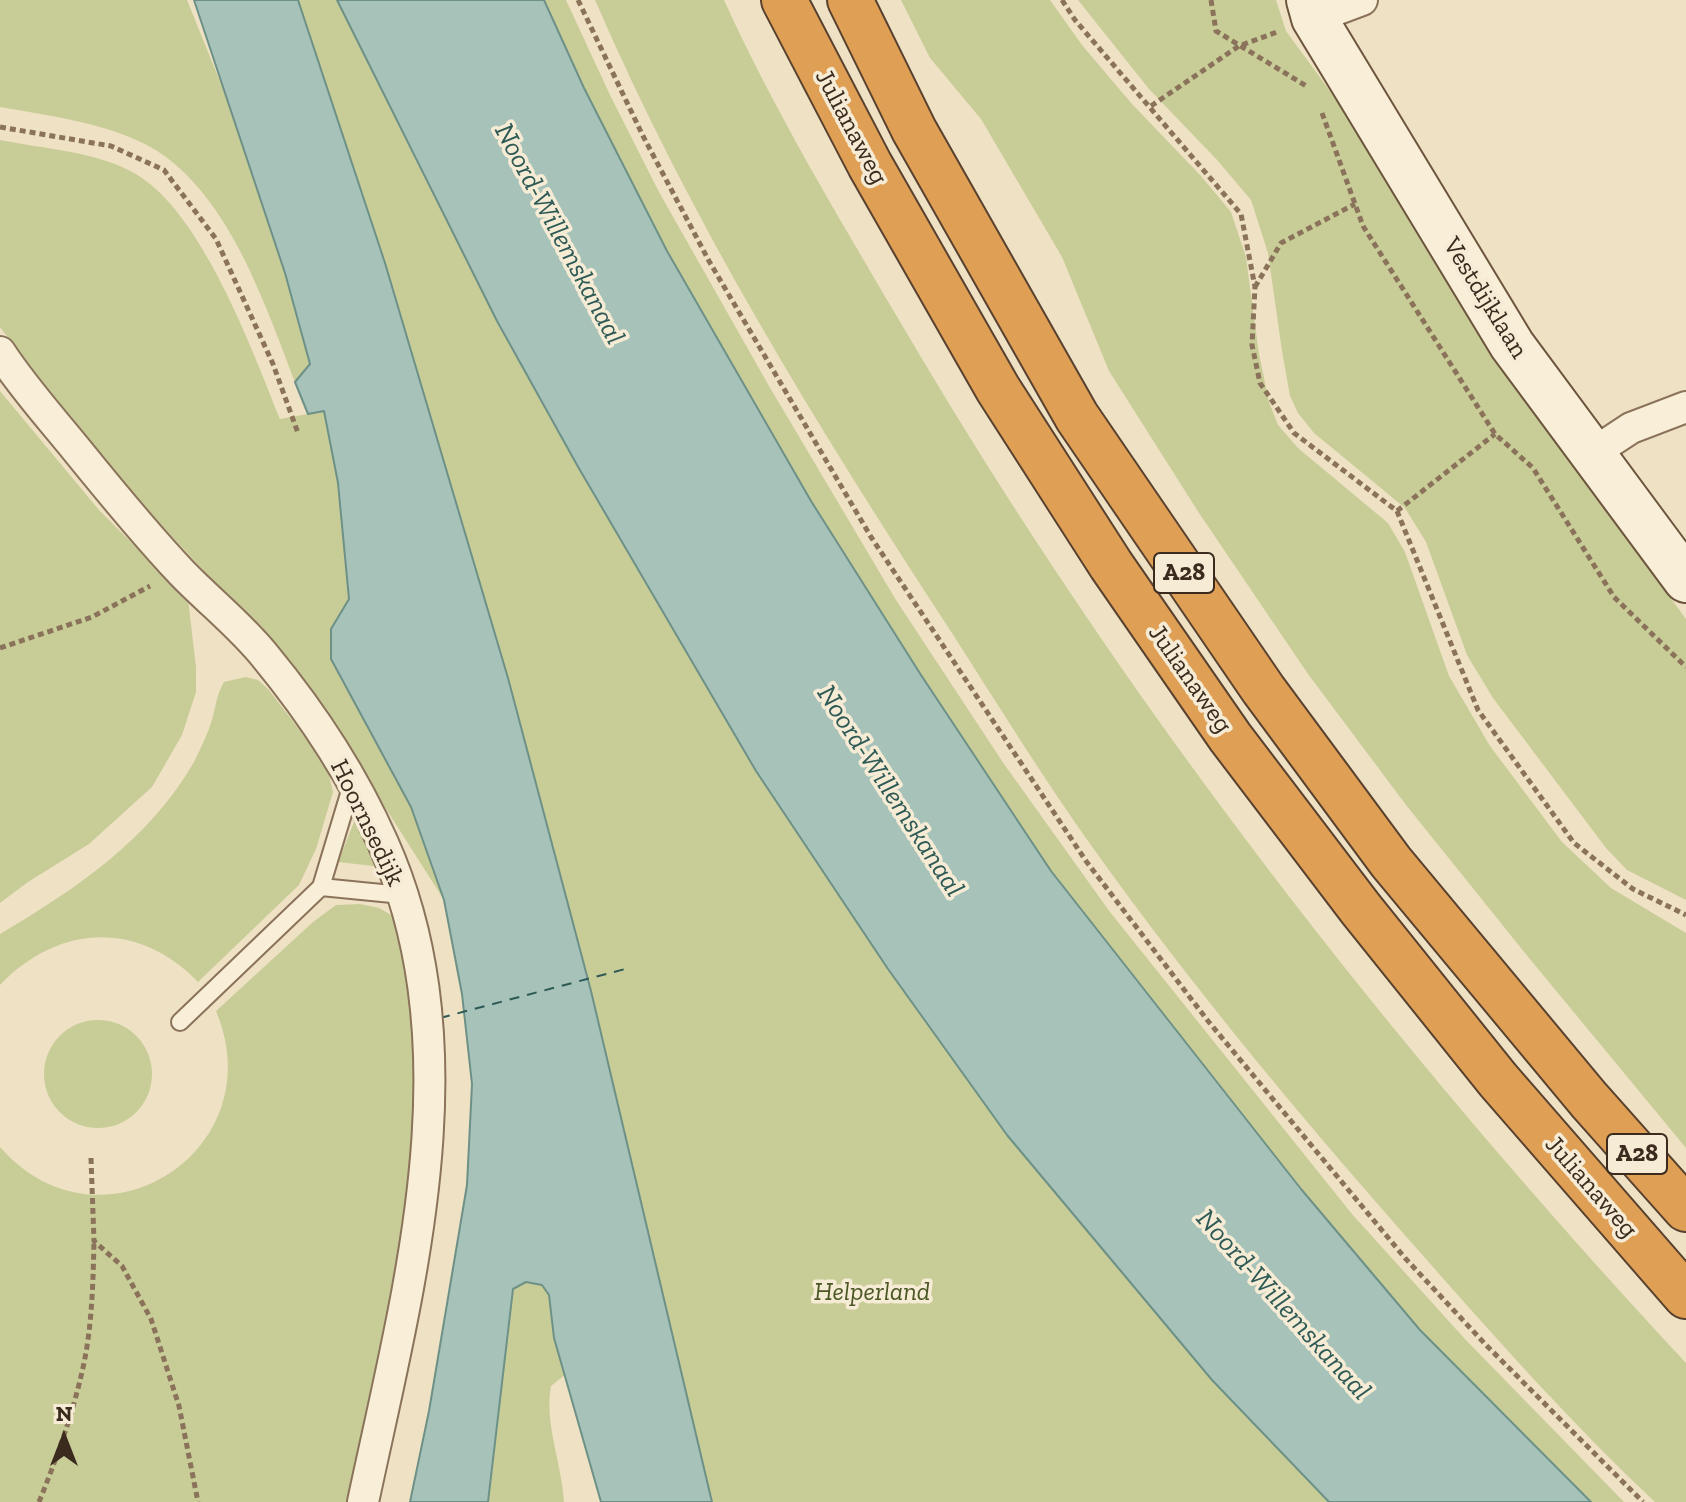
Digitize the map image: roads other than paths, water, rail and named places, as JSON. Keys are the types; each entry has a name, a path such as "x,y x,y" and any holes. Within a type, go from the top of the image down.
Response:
{"highway":[{"name":"Julianaweg","path":"784,0 870,165 998,389 1111,565 1230,737 1360,908 1498,1080 1686,1296"},
{"name":"Julianaweg","path":"850,0 914,130 1077,417 1263,689 1391,862 1589,1100 1686,1209"}],"street":[{"path":"1312,9 1362,0"},
{"name":"Vestdijklaan","path":"1312,9 1512,345 1686,580"},
{"name":"Hoornsedijk","path":"0,352 15,375 100,479 180,570 263,653 311,716 353,783 383,843 402,895 418,952 426,1010 430,1077 428,1126 413,1265 363,1502"},
{"path":"1593,453 1631,428 1686,407"}],"lane":[{"path":"180,1022 321,887 353,783"},
{"path":"321,887 402,895"}],"water":[{"path":"194,0 298,0 385,263 508,678 591,991 712,1502 601,1502 554,1338 549,1295 542,1285 526,1282 513,1289 488,1502 410,1502 429,1411 467,1185 472,1084 462,994 444,900 411,807 331,659 331,629 349,599 338,483 324,411 308,414 295,382 310,364 285,273"},
{"name":"Noord-Willemskanaal","path":"337,0 544,0 584,88 667,251 811,501 921,675 1051,871 1301,1189 1420,1330 1591,1502 1329,1502 1212,1380 1007,1135 888,969 756,771 577,465 497,321"}],"park label":[{"name":"Helperland","path":"872,1293"}]}
